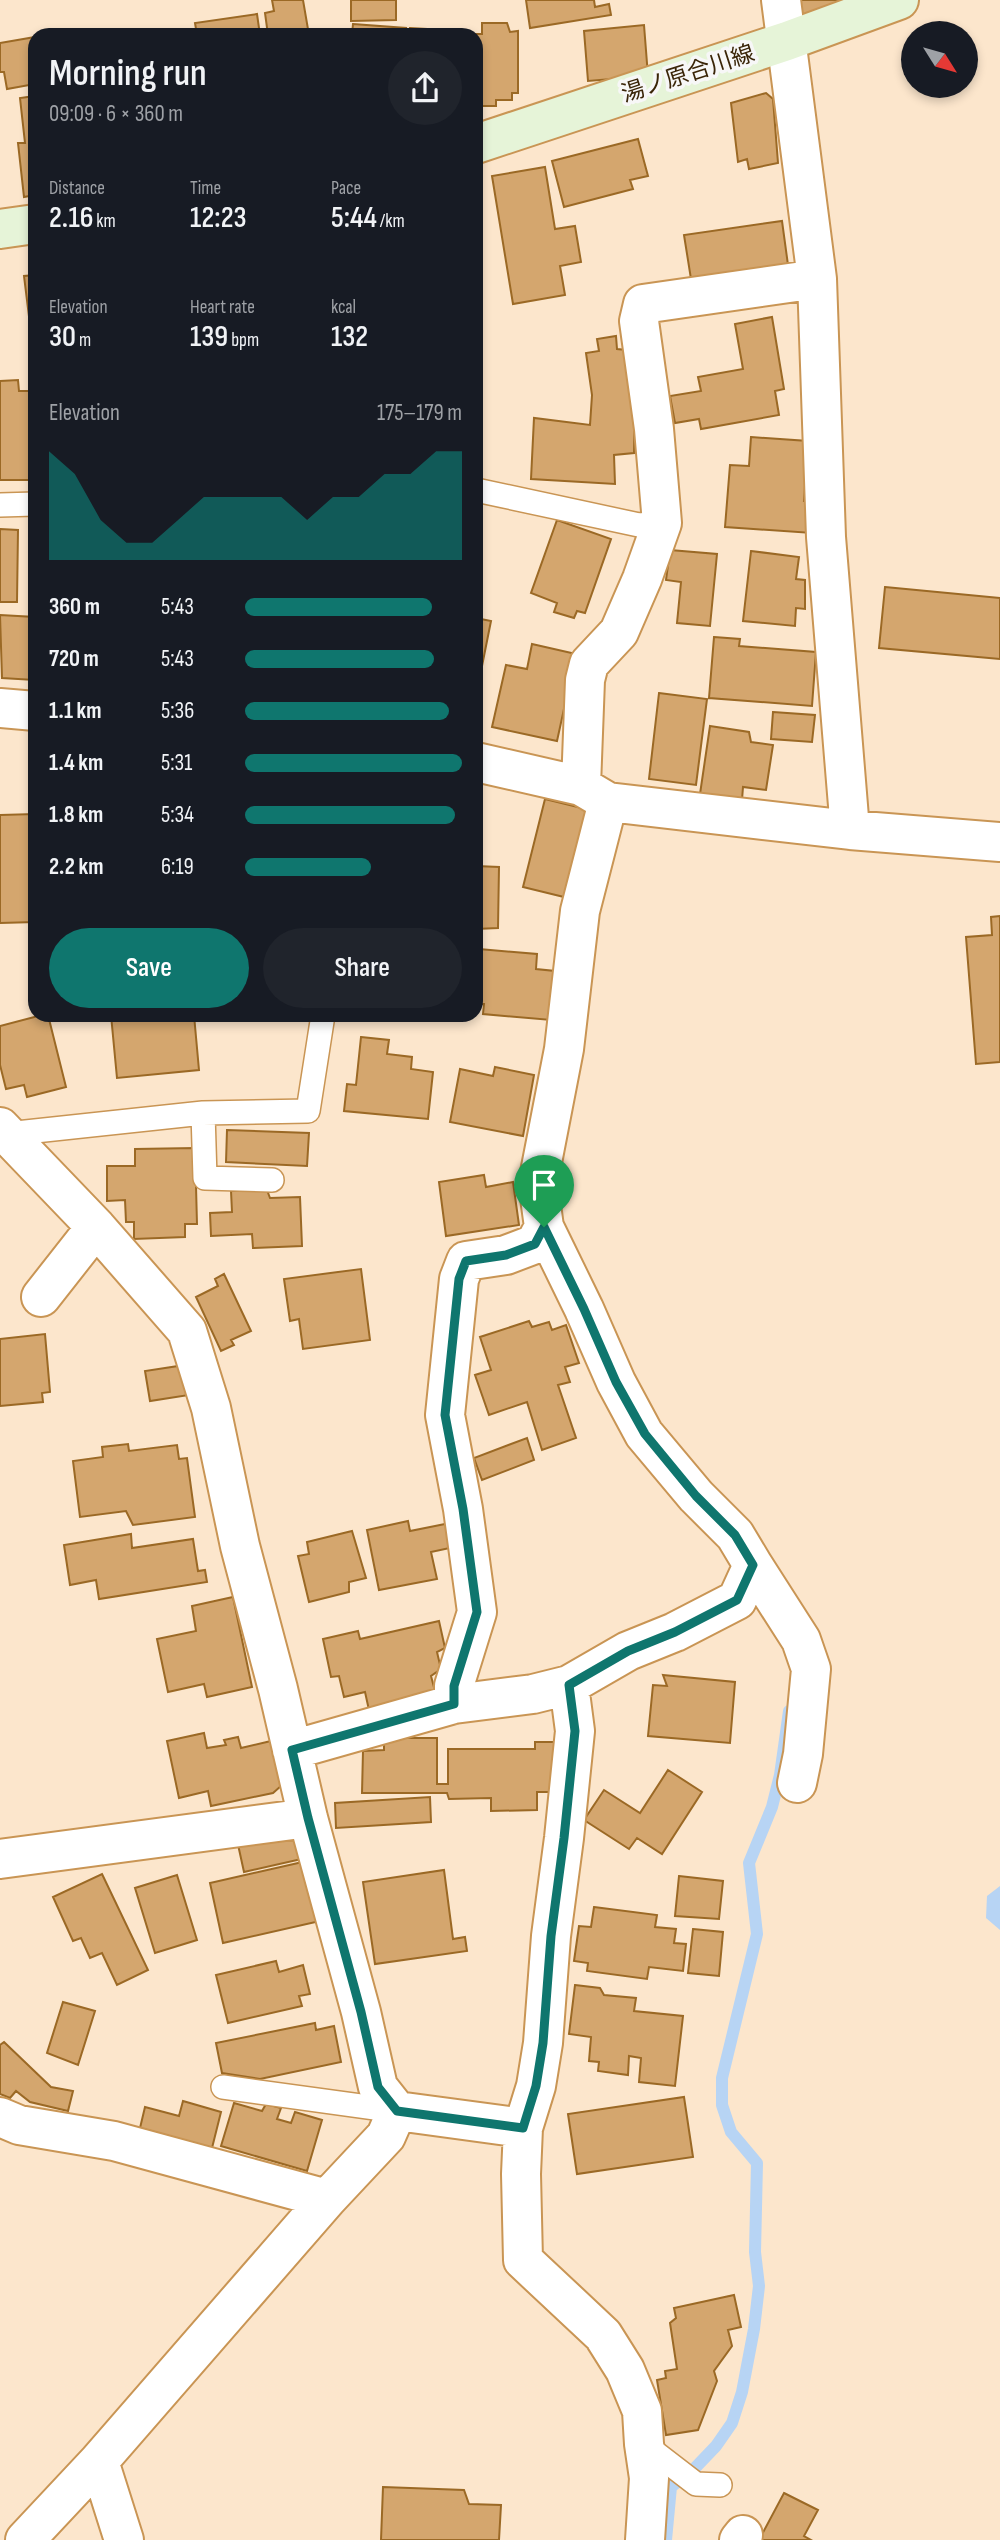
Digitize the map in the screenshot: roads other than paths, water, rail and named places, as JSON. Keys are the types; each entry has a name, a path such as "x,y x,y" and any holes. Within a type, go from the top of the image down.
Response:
{"main road":[{"name":"湯ノ原合川線","path":"483,142 787,41 899,0"},
{"path":"0,229 28,225"}],"street":[{"path":"781,0 817,279 826,537 850,830"},
{"path":"797,1783 803,1754 811,1669 801,1640 735,1535 696,1496 645,1434 616,1382 544,1227 538,1183 564,1049 594,794 585,680 589,664 619,632 662,523 654,429 639,321 643,304 817,279"},
{"path":"0,708 28,710"},
{"path":"483,764 594,794 850,830 1000,842"},
{"path":"4,1131 96,1227 187,1331 211,1408 240,1546 378,2087 397,2111 523,2128"},
{"path":"41,1297 96,1227"},
{"path":"454,1704 454,1686 477,1612 463,1509 445,1415 459,1279 466,1261 506,1255 535,1244 544,1227"},
{"path":"292,1750 454,1704 569,1685 628,1651 675,1632 737,1600 753,1565"},
{"path":"569,1685 575,1731 551,1936 543,2043 536,2086 523,2128 523,2260 603,2335 625,2370 642,2411 649,2478 645,2540"},
{"path":"0,1859 308,1818"},
{"path":"25,2540 99,2461 327,2199 386,2136 397,2111"},
{"path":"0,2117 19,2126 114,2141 327,2199"},
{"path":"99,2461 124,2540"}],"lane":[{"path":"483,492 639,525 662,523"},
{"path":"0,505 28,504"},
{"path":"4,1131 204,1113 308,1111 322,1022"},
{"path":"204,1113 205,1178 272,1180"},
{"path":"223,2088 397,2111"},
{"path":"644,2444 696,2484 720,2485"}],"water":[{"path":"1000,1886 1000,1930 986,1918 987,1896"}],"waterway":[{"path":"666,2540 671,2487 694,2469 716,2446 732,2423 742,2392 754,2329 759,2286 755,2252 757,2163 731,2132 722,2105 722,2078 757,1934 749,1863 772,1807 780,1775 789,1711"}]}
